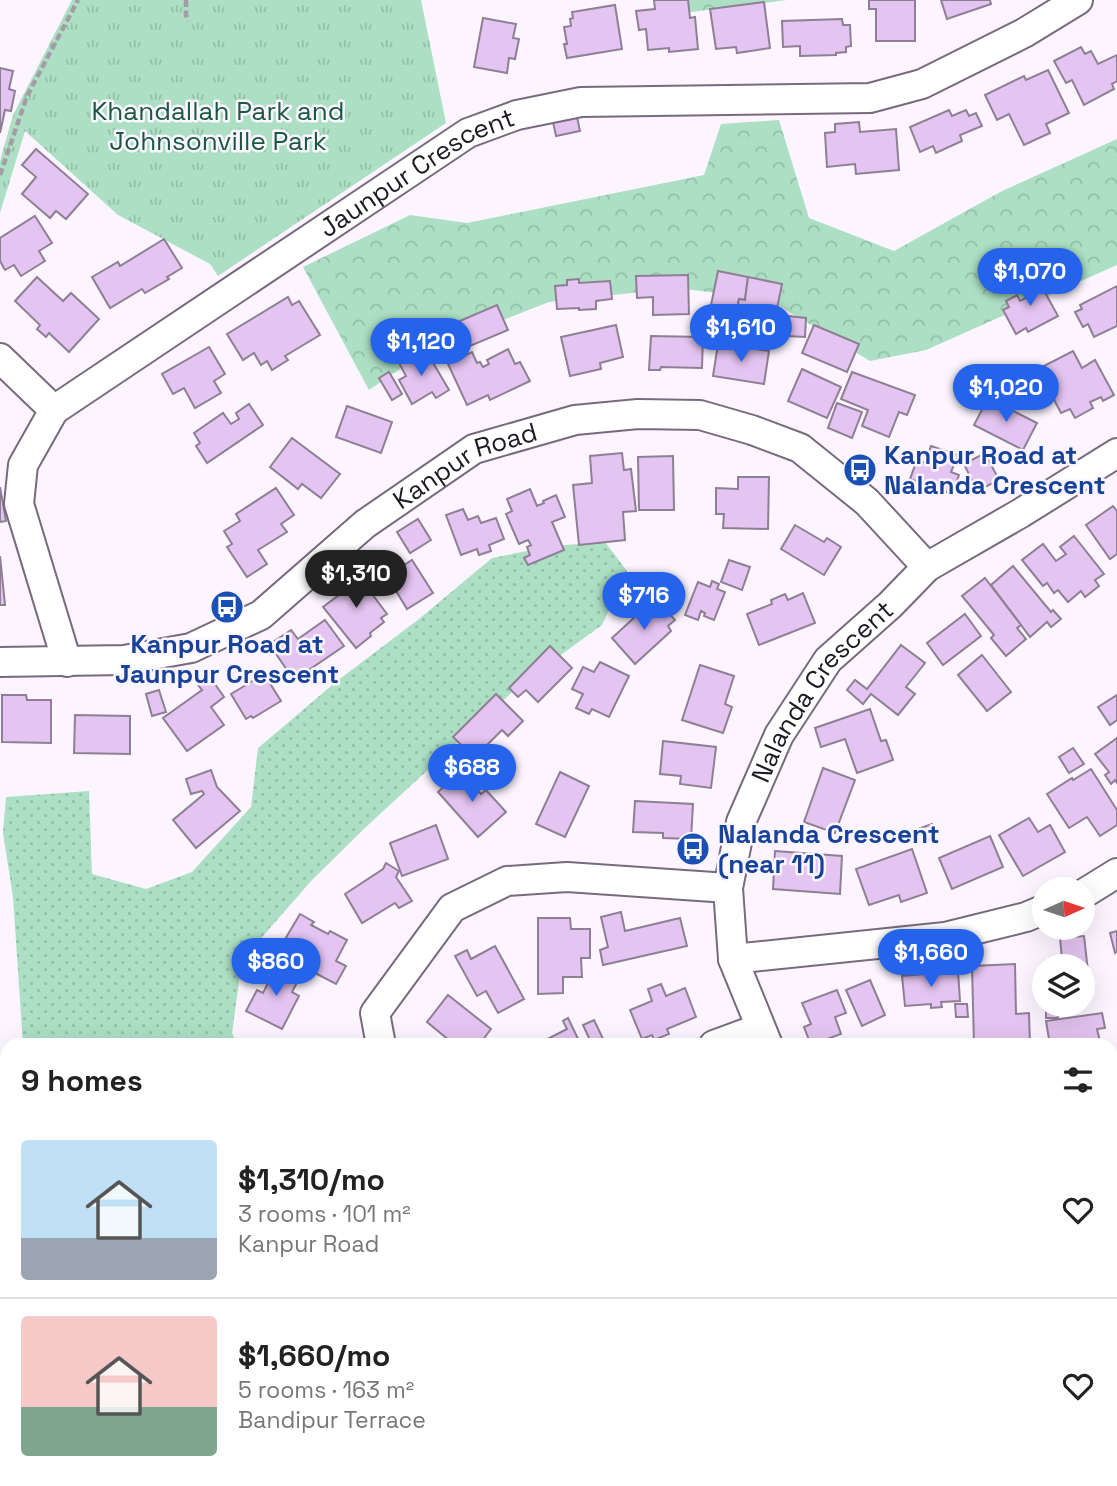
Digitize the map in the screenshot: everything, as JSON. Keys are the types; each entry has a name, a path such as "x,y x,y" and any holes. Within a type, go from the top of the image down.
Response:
{"street":[{"name":"Jaunpur Crescent","path":"67,662 19,504 23,465 54,410 468,133 517,115 581,102 870,98 922,85 1024,33 1078,0"},
{"path":"0,358 54,410"},
{"name":"Kanpur Road","path":"0,662 124,660 191,648 261,615 365,524 474,449 575,420 638,414 700,415 800,448 867,502 927,567"},
{"name":"Nalanda Crescent","path":"764,1036 733,959 728,888 741,822 779,735 828,660 890,605 927,567 1117,453"},
{"path":"1096,886 1117,873"},
{"path":"380,1038 376,1013 452,908 507,881 567,877 728,888"},
{"path":"733,959 945,937 1032,914"}],"path":[{"path":"0,175 27,96 78,0"},
{"path":"186,0 188,21"}],"green space":[{"name":"Khandallah Park and Johnsonville Park","path":"72,0 421,0 446,123 218,276 210,264 118,215 25,131 0,213 0,161 13,115"},
{"path":"682,0 787,0 683,13"},
{"path":"779,120 809,218 894,251 1002,191 1117,139 1117,265 926,350 870,361 770,300 678,288 549,302 431,348 369,390 303,267 410,215 467,223 704,175 721,124"},
{"path":"605,542 627,571 602,625 521,684 312,880 242,960 232,1033 234,1038 23,1038 13,897 3,833 6,797 89,791 92,874 146,889 192,872 251,807 258,748 337,681 419,619 492,558 552,546"}],"building":[{"path":"654,0 688,0 690,18 695,17 698,49 669,52 669,48 648,50 646,29 639,30 636,11 655,9"},
{"path":"869,0 915,0 915,41 876,41 876,9 869,9"},
{"path":"941,0 990,0 991,4 947,19"},
{"path":"764,2 770,48 737,53 736,47 716,49 710,9"},
{"path":"615,5 622,49 567,58 564,27 571,26 572,12"},
{"path":"483,18 516,24 513,38 519,39 515,59 509,58 507,73 474,67"},
{"path":"842,19 843,25 850,25 851,46 846,47 846,52 836,55 800,56 800,46 783,47 782,21"},
{"path":"1081,47 1085,54 1091,51 1098,64 1117,55 1117,81 1112,84 1114,89 1084,105 1072,80 1066,83 1054,61"},
{"path":"0,68 13,71 9,89 15,91 11,111 5,110 0,133"},
{"path":"1048,70 1069,113 1046,124 1050,133 1024,145 1009,114 997,120 985,95 1024,76 1026,80"},
{"path":"949,110 952,116 966,110 969,116 976,113 982,126 960,135 962,141 936,153 933,146 920,152 910,127"},
{"path":"577,117 580,131 556,136 553,122"},
{"path":"859,122 860,132 896,129 899,170 856,174 855,164 827,167 825,133 835,132 835,124"},
{"path":"36,149 88,194 66,219 56,211 50,218 22,194 36,177 22,165"},
{"path":"35,216 52,243 39,251 45,261 21,276 14,265 5,270 0,261 0,238"},
{"path":"164,239 182,268 145,293 142,289 110,308 92,277 118,262 120,266"},
{"path":"718,271 748,277 745,300 739,299 736,315 713,311 714,306 711,305"},
{"path":"688,275 689,314 653,315 653,297 637,298 636,276"},
{"path":"37,277 63,301 71,293 99,319 69,352 49,333 46,337 37,329 40,325 15,301"},
{"path":"748,277 782,284 774,323 736,315 739,299 745,300"},
{"path":"1037,278 1058,316 1028,332 1026,328 1016,334 1003,310 1009,307 1006,301 1017,295 1020,301 1026,298 1020,287"},
{"path":"579,279 579,283 610,281 612,299 596,301 596,309 557,309 555,286 567,285 567,280"},
{"path":"1117,286 1117,326 1094,337 1088,324 1083,327 1075,312 1082,309 1080,305"},
{"path":"288,297 292,305 299,301 320,335 285,356 288,360 272,370 267,361 261,365 254,353 243,360 227,334"},
{"path":"497,305 508,330 451,354 441,329"},
{"path":"788,316 806,318 805,337 787,336"},
{"path":"616,325 623,357 600,363 601,369 570,376 561,337"},
{"path":"814,325 859,344 847,372 802,353"},
{"path":"651,336 703,337 702,368 661,367 660,370 649,370"},
{"path":"718,344 769,351 764,384 713,376"},
{"path":"209,347 225,374 214,381 221,393 195,408 184,388 173,394 162,374"},
{"path":"508,349 515,364 520,362 530,381 490,400 488,395 467,405 448,364 472,352 477,363 480,362 483,367 489,364 487,360"},
{"path":"420,351 428,364 432,361 449,390 436,398 432,392 412,404 399,380 406,376 399,363"},
{"path":"1073,351 1082,368 1095,360 1114,395 1103,401 1101,397 1090,402 1093,408 1075,418 1070,409 1061,413 1052,396 1057,394 1042,367"},
{"path":"802,369 841,387 827,418 788,401"},
{"path":"389,372 402,394 392,400 379,378"},
{"path":"852,372 915,395 907,415 899,412 889,437 862,426 868,410 841,399"},
{"path":"988,398 1037,423 1023,450 974,425"},
{"path":"837,403 862,412 852,438 828,428"},
{"path":"249,404 263,425 207,463 196,446 200,443 194,433 223,413 231,424 239,419 236,413"},
{"path":"347,406 392,422 381,453 336,437"},
{"path":"292,438 340,474 321,498 302,484 298,489 270,467"},
{"path":"931,446 958,455 951,472 959,475 952,494 910,479 917,460 925,463"},
{"path":"622,453 624,470 631,469 636,511 623,512 625,540 579,545 573,485 592,483 590,456"},
{"path":"985,453 999,480 977,491 964,464"},
{"path":"673,456 674,510 639,510 638,457"},
{"path":"738,477 769,477 768,529 723,528 724,514 716,514 716,488 738,489"},
{"path":"0,487 6,521 0,522"},
{"path":"276,488 294,515 281,524 287,532 258,550 267,564 247,577 227,547 232,544 224,531 240,521 236,514"},
{"path":"530,489 537,506 556,495 565,517 552,522 564,550 528,565 524,558 530,555 527,547 531,545 528,540 519,544 506,514 512,511 507,499"},
{"path":"1113,506 1117,511 1117,554 1110,559 1086,525"},
{"path":"463,509 468,520 478,516 481,523 496,518 504,539 489,545 491,551 479,555 477,549 461,555 446,515"},
{"path":"418,519 431,540 410,553 397,532"},
{"path":"795,525 824,542 827,538 841,547 824,575 781,549"},
{"path":"1074,536 1104,574 1095,580 1099,586 1085,597 1081,591 1068,602 1058,590 1054,593 1047,583 1043,586 1022,560 1043,544 1056,561 1066,554 1060,547"},
{"path":"0,556 5,605 0,605"},
{"path":"412,560 433,593 407,609 387,576"},
{"path":"729,560 750,567 742,590 721,582"},
{"path":"1013,566 1051,612 1053,610 1061,619 1051,627 1047,622 1030,637 991,585"},
{"path":"357,568 373,587 369,590 387,614 381,618 384,622 356,648 323,607 351,586 344,578"},
{"path":"985,578 1021,625 1017,628 1026,639 1006,656 991,638 994,635 962,596"},
{"path":"712,581 719,584 717,589 725,592 714,620 704,616 705,613 701,611 698,620 685,615 698,582 710,587"},
{"path":"803,593 815,623 759,645 747,614 772,604 771,600 785,594 788,600"},
{"path":"649,604 654,609 660,604 675,620 668,626 671,631 635,664 612,638"},
{"path":"965,614 981,636 943,665 927,643"},
{"path":"325,620 344,646 294,680 276,654 279,652 273,642 291,630 298,639"},
{"path":"901,645 925,663 906,687 915,694 898,715 871,694 863,704 847,690 855,680 867,689"},
{"path":"550,646 572,668 538,702 526,690 518,697 509,688"},
{"path":"982,655 1011,692 987,711 958,675"},
{"path":"600,662 629,676 609,717 592,709 589,714 576,708 583,694 572,689 583,667 594,672"},
{"path":"700,665 734,676 725,704 732,707 723,733 682,720"},
{"path":"264,674 281,701 253,718 251,716 246,719 231,694"},
{"path":"210,677 224,697 211,707 224,725 187,751 163,718 202,690 198,685"},
{"path":"159,690 166,712 152,716 146,694"},
{"path":"496,694 523,721 508,736 502,730 487,745 493,751 481,764 453,737"},
{"path":"2,695 26,695 27,700 51,700 51,743 2,742"},
{"path":"1117,695 1117,720 1110,725 1098,707"},
{"path":"870,709 881,741 886,740 893,760 857,773 845,739 821,747 815,728"},
{"path":"75,715 130,716 130,754 74,753"},
{"path":"1117,738 1117,783 1115,780 1111,784 1105,775 1109,772 1095,754"},
{"path":"663,741 716,747 711,788 680,784 681,776 660,774"},
{"path":"1073,748 1084,764 1069,773 1059,757"},
{"path":"823,768 855,780 835,833 804,822"},
{"path":"1091,769 1117,810 1117,825 1100,836 1087,817 1069,828 1047,794"},
{"path":"211,770 217,787 240,811 196,848 173,820 204,794 202,791 191,794 186,779"},
{"path":"461,771 481,794 486,790 506,812 478,837 438,792"},
{"path":"560,772 589,786 565,837 536,824"},
{"path":"635,801 693,804 691,839 663,838 663,833 633,832"},
{"path":"1029,818 1038,832 1050,825 1065,852 1023,876 999,835"},
{"path":"932,824 936,837 925,841 920,828"},
{"path":"436,825 448,859 402,876 390,843"},
{"path":"990,836 1003,867 952,889 939,858"},
{"path":"912,849 927,893 901,902 899,895 869,905 856,869"},
{"path":"775,851 842,856 840,894 773,889"},
{"path":"386,863 399,871 396,877 412,901 399,908 395,903 362,923 345,894 383,869"},
{"path":"621,912 625,931 680,918 687,946 603,965 600,950 608,947 601,917"},
{"path":"300,914 314,922 311,925 347,940 336,961 346,966 336,984 315,973 318,967 281,946"},
{"path":"538,918 570,918 571,929 590,929 590,958 581,958 582,977 563,977 563,993 538,994"},
{"path":"1117,931 1117,952 1115,953 1110,933"},
{"path":"1060,940 1084,940 1086,954 1062,954"},
{"path":"495,946 524,999 498,1013 486,991 477,996 455,956 467,950 471,959"},
{"path":"1015,964 1016,1014 1029,1013 1030,1038 974,1038 972,966"},
{"path":"277,965 300,977 292,992 299,996 282,1029 246,1011 257,990 263,993"},
{"path":"958,971 960,1001 941,1002 942,1007 931,1008 931,1004 905,1006 902,976"},
{"path":"870,980 885,1015 862,1026 846,990"},
{"path":"661,984 666,996 685,988 696,1017 667,1029 669,1034 659,1038 653,1038 652,1035 642,1038 630,1010 652,1001 648,989"},
{"path":"837,990 846,1013 835,1017 841,1034 830,1038 808,1038 804,1027 811,1024 802,1003"},
{"path":"448,995 491,1029 484,1038 446,1038 427,1022"},
{"path":"955,1004 967,1004 968,1017 956,1017"},
{"path":"1102,1013 1105,1028 1097,1029 1099,1038 1049,1038 1046,1021 1095,1017 1095,1014"},
{"path":"568,1018 578,1038 550,1038 567,1029 563,1021"},
{"path":"594,1020 603,1038 589,1038 583,1025"}],"place":[{"name":"Kanpur Road at Nalanda Crescent","path":"860,470"},
{"name":"Kanpur Road at Jaunpur Crescent","path":"227,607"},
{"name":"Nalanda Crescent (near 11)","path":"693,849"}]}
